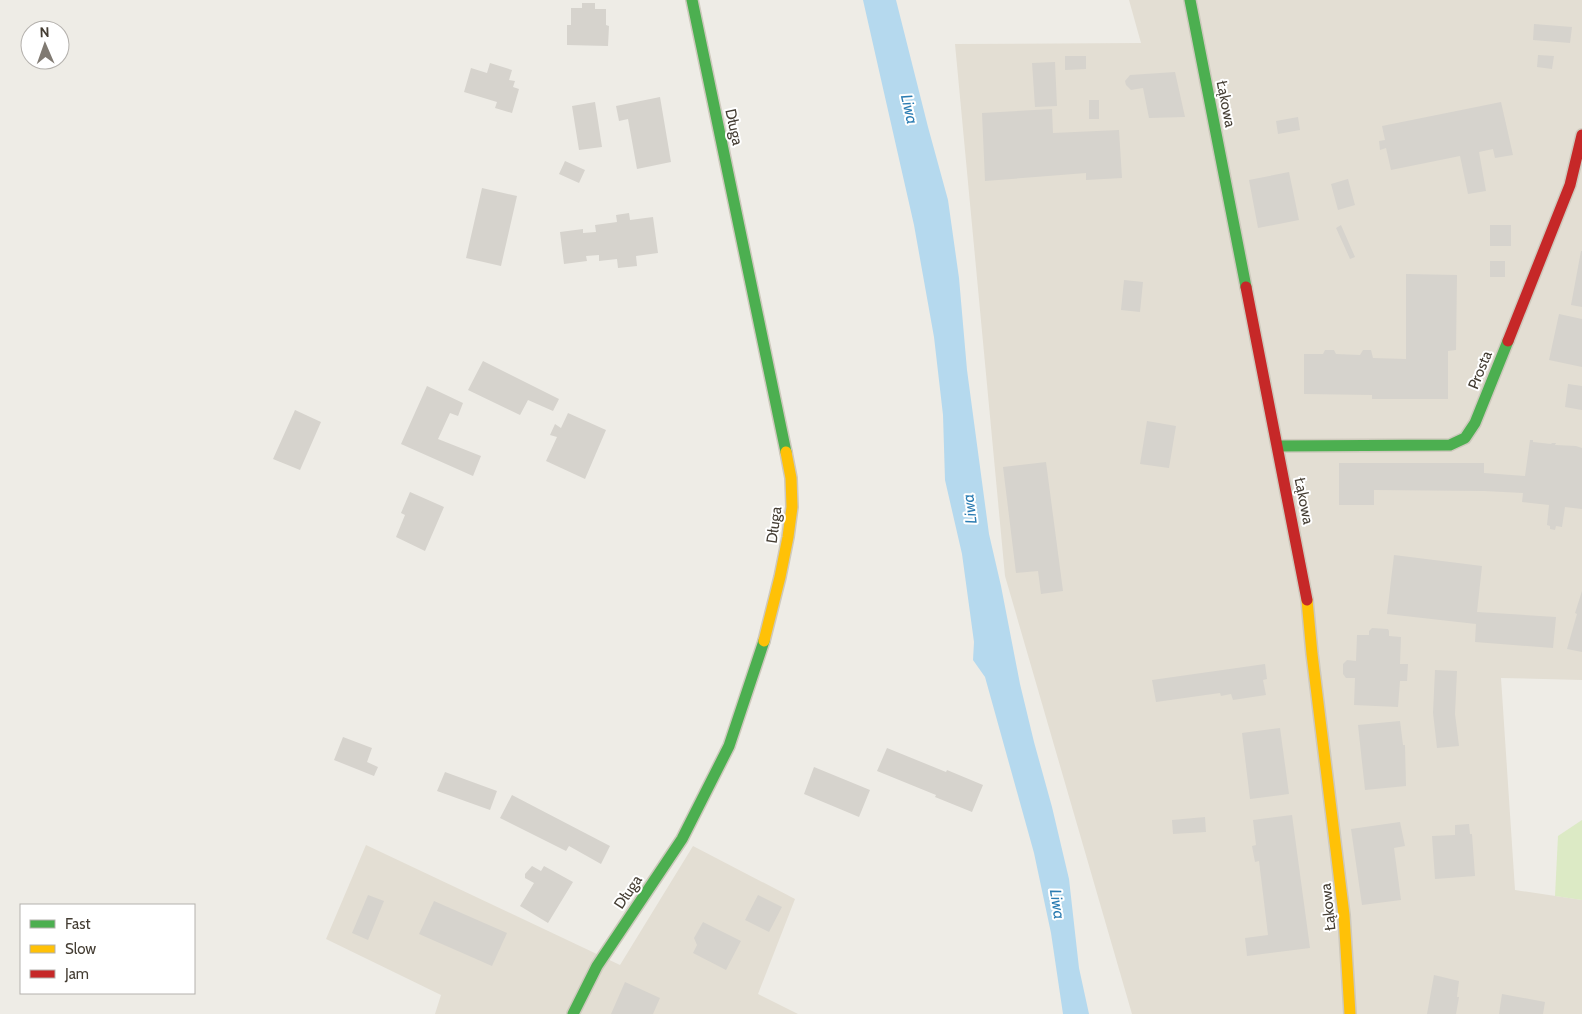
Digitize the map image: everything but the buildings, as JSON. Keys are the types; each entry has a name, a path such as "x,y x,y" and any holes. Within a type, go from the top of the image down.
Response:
{"street":[{"name":"Długa","path":"573,1014 597,966 682,839 729,746 762,651 780,577 792,507 791,478 786,450 692,0"},
{"name":"Łąkowa","path":"1190,0 1308,603 1312,654 1344,915 1350,1014"},
{"name":"Prosta","path":"1278,446 1450,445 1465,438 1475,423 1570,185 1582,135"}],"shaded area":[{"path":"1129,0 1582,0 1582,680 1501,678 1515,890 1582,900 1582,1014 1132,1014 1005,576 955,44 1141,43"},
{"path":"366,845 620,965 693,846 795,899 758,994 798,1014 435,1014 441,995 326,939"}],"green space":[{"path":"1582,820 1582,900 1555,896 1558,836"}],"water":[{"name":"Liwa","path":"863,0 896,0 948,200 959,278 967,370 989,534 1020,684 1069,879 1079,968 1089,1014 1063,1014 1051,933 1034,853 985,677 973,660 974,642 962,554 945,480 943,415 934,337 914,225"}],"traffic: fast":[{"path":"692,0 786,452"},
{"path":"1190,0 1246,287"},
{"path":"1278,446 1450,445 1465,438 1475,423 1508,341"},
{"path":"573,1014 597,966 682,839 729,746 764,641"}],"traffic: slow":[{"path":"764,641 780,577 792,507 791,478 786,452"},
{"path":"1307,600 1344,915 1350,1014"}],"traffic: jam":[{"path":"1508,341 1570,185 1582,135"},
{"path":"1246,287 1307,600"}]}
